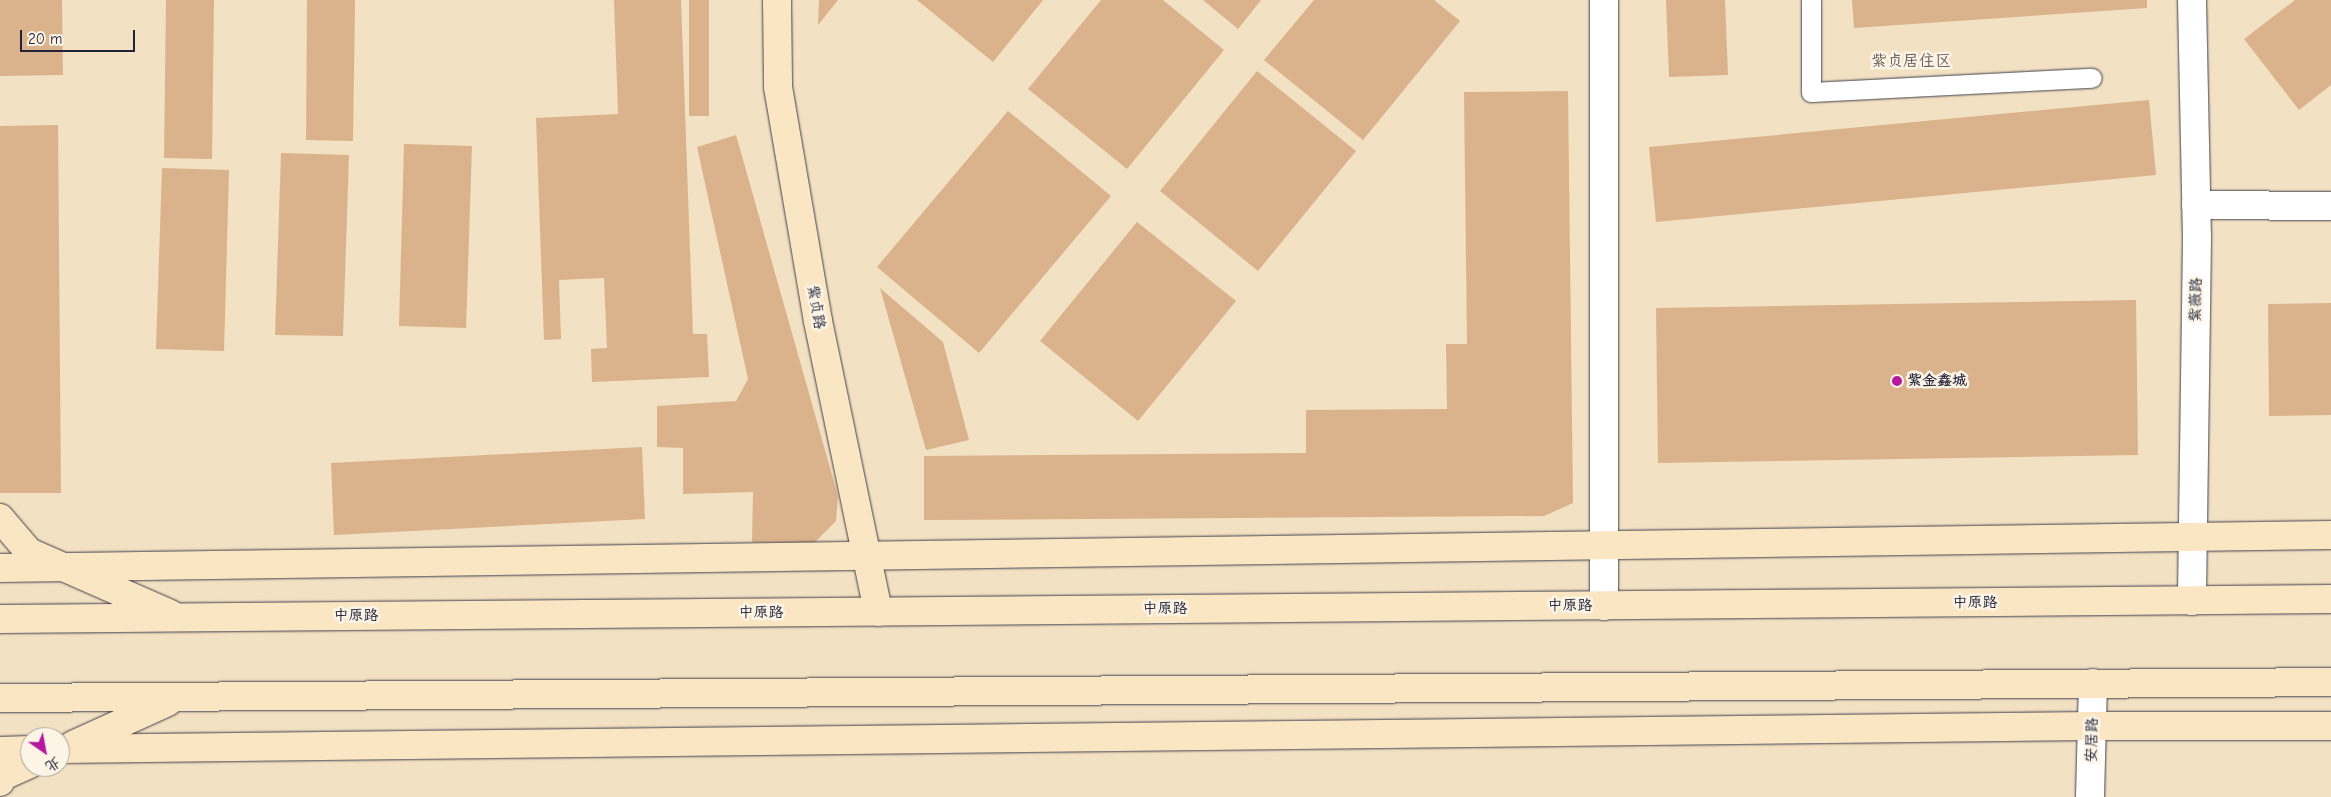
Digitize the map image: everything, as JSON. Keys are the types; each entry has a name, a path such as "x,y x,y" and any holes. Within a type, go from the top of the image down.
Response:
{"street":[{"name":"紫贞路","path":"777,0 778,87 818,321 878,612"},
{"path":"1604,0 1604,606"},
{"name":"紫薇路","path":"2192,0 2196,205 2192,601"},
{"path":"2196,205 2331,206"},
{"path":"0,518 29,552 178,618"},
{"path":"0,568 867,553 2193,535 2331,535"},
{"name":"中原路","path":"0,620 2331,600"},
{"path":"0,698 2331,682"},
{"name":"安居路","path":"2090,797 2093,683"},
{"path":"70,746 178,697"},
{"path":"70,750 2092,726 2331,726"},
{"path":"0,751 20,750"},
{"path":"0,782 3,776 20,768"}],"lane":[{"path":"1812,0 1811,92 2092,78"}],"building":[{"path":"0,0 62,0 63,75 0,76"},
{"path":"166,0 214,0 212,159 164,158"},
{"path":"307,0 355,0 353,141 306,140"},
{"path":"614,0 681,0 693,334 707,334 709,377 592,382 591,349 607,348 604,278 559,280 561,339 544,340 536,118 618,114"},
{"path":"689,0 709,0 709,116 689,116"},
{"path":"819,0 838,0 818,25"},
{"path":"917,0 1043,0 993,62"},
{"path":"1101,0 1163,0 1224,50 1127,169 1028,89"},
{"path":"1203,0 1261,0 1238,29"},
{"path":"1314,0 1434,0 1460,21 1363,140 1264,60"},
{"path":"1666,0 1725,0 1728,75 1669,77"},
{"path":"1852,0 2147,0 2147,8 1854,28"},
{"path":"2295,0 2331,0 2331,85 2299,110 2244,39"},
{"path":"1257,71 1356,151 1258,271 1160,191"},
{"path":"1568,91 1573,503 1544,516 924,520 924,456 1306,453 1306,410 1447,409 1446,344 1467,344 1464,92"},
{"path":"2149,100 2156,175 1656,222 1649,147"},
{"path":"1008,111 1111,196 979,353 877,267"},
{"path":"58,125 61,493 0,493 0,126"},
{"path":"736,135 838,496 836,521 814,543 752,542 753,492 683,494 683,448 657,447 657,406 736,401 748,379 697,147"},
{"path":"404,144 472,146 466,328 399,326"},
{"path":"281,153 349,155 343,336 275,335"},
{"path":"162,168 229,170 224,351 156,349"},
{"path":"1137,222 1236,301 1138,421 1040,341"},
{"path":"880,288 943,342 969,440 926,450"},
{"name":"紫金鑫城","path":"2136,300 2138,455 1658,463 1656,308"},
{"path":"2331,303 2331,415 2269,416 2268,304"},
{"path":"642,447 645,519 334,535 331,463"}],"place":[{"name":"紫金鑫城","path":"1897,381"}],"district":[{"name":"紫贞居住区","path":"1911,61"}]}
